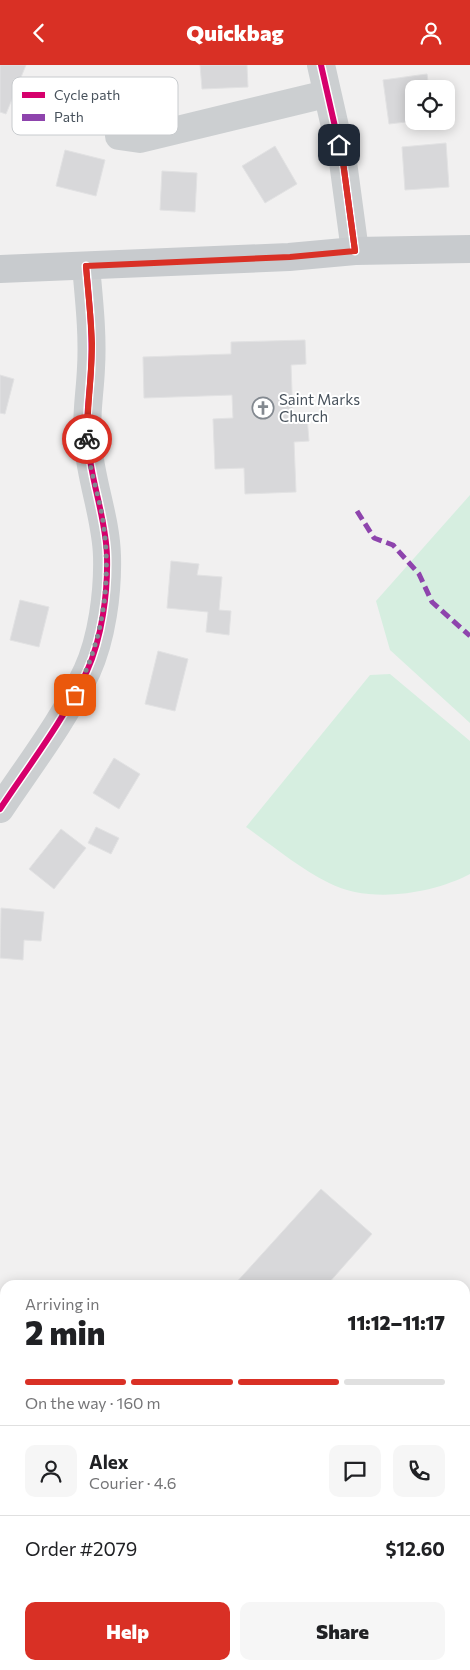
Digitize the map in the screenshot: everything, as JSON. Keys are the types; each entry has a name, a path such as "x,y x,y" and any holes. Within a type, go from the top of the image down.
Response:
{"main road":[{"path":"0,269 290,257 355,251 470,249"}],"street":[{"path":"321,65 326,94 343,162 355,251"},
{"path":"178,130 326,94"},
{"path":"119,136 140,139 157,135"},
{"path":"0,809 68,708 84,677 99,631 106,596 107,555 103,521 92,474 88,443 87,411 92,342 86,266"}],"green space":[{"path":"470,495 470,723 390,650 376,601"},
{"path":"390,674 470,741 470,874 438,887 400,894 381,895 345,889 329,883 297,864 246,827 370,675"}],"building":[{"path":"0,65 26,65 21,77 12,77 12,99 6,114 0,112"},
{"path":"200,65 247,65 248,87 202,89"},
{"path":"427,74 428,80 405,80 405,122 389,124 383,80"},
{"path":"446,143 449,187 405,190 402,147"},
{"path":"275,146 297,184 265,203 242,166"},
{"path":"65,150 105,160 96,196 56,186"},
{"path":"162,171 197,173 195,212 160,210"},
{"name":"Saint Marks Church","path":"305,340 306,364 291,365 293,418 307,417 309,441 294,442 296,492 245,494 244,468 215,469 213,419 233,418 232,395 144,398 143,357 231,354 231,342"},
{"path":"0,375 14,379 5,414 0,413"},
{"path":"171,561 199,564 197,575 222,577 219,610 231,611 229,635 206,632 208,612 167,608"},
{"path":"20,600 49,607 39,647 10,640"},
{"path":"158,651 188,659 175,711 145,704"},
{"path":"114,758 140,774 119,809 93,793"},
{"path":"96,827 119,838 111,854 88,843"},
{"path":"61,829 86,848 54,889 29,869"},
{"path":"1,908 44,912 41,941 24,940 23,960 0,958"},
{"path":"321,1189 372,1234 331,1280 239,1280"}],"marked path":[{"path":"357,511 374,538 393,545 419,574 432,602 470,636"}],"cycle path":[{"path":"321,65 343,162 355,251"},
{"path":"0,809 46,741 78,689 97,644 103,615 107,570 106,542 92,472 87,434 91,343 86,266"}],"way so far":[{"path":"75,695 88,669 99,631 106,596 107,555 103,521 92,474 87,439"}],"place":[{"name":"Saint Marks Church","path":"263,408"}],"route":[{"path":"87,439 92,342 86,266 290,257 355,251 339,145"}]}
